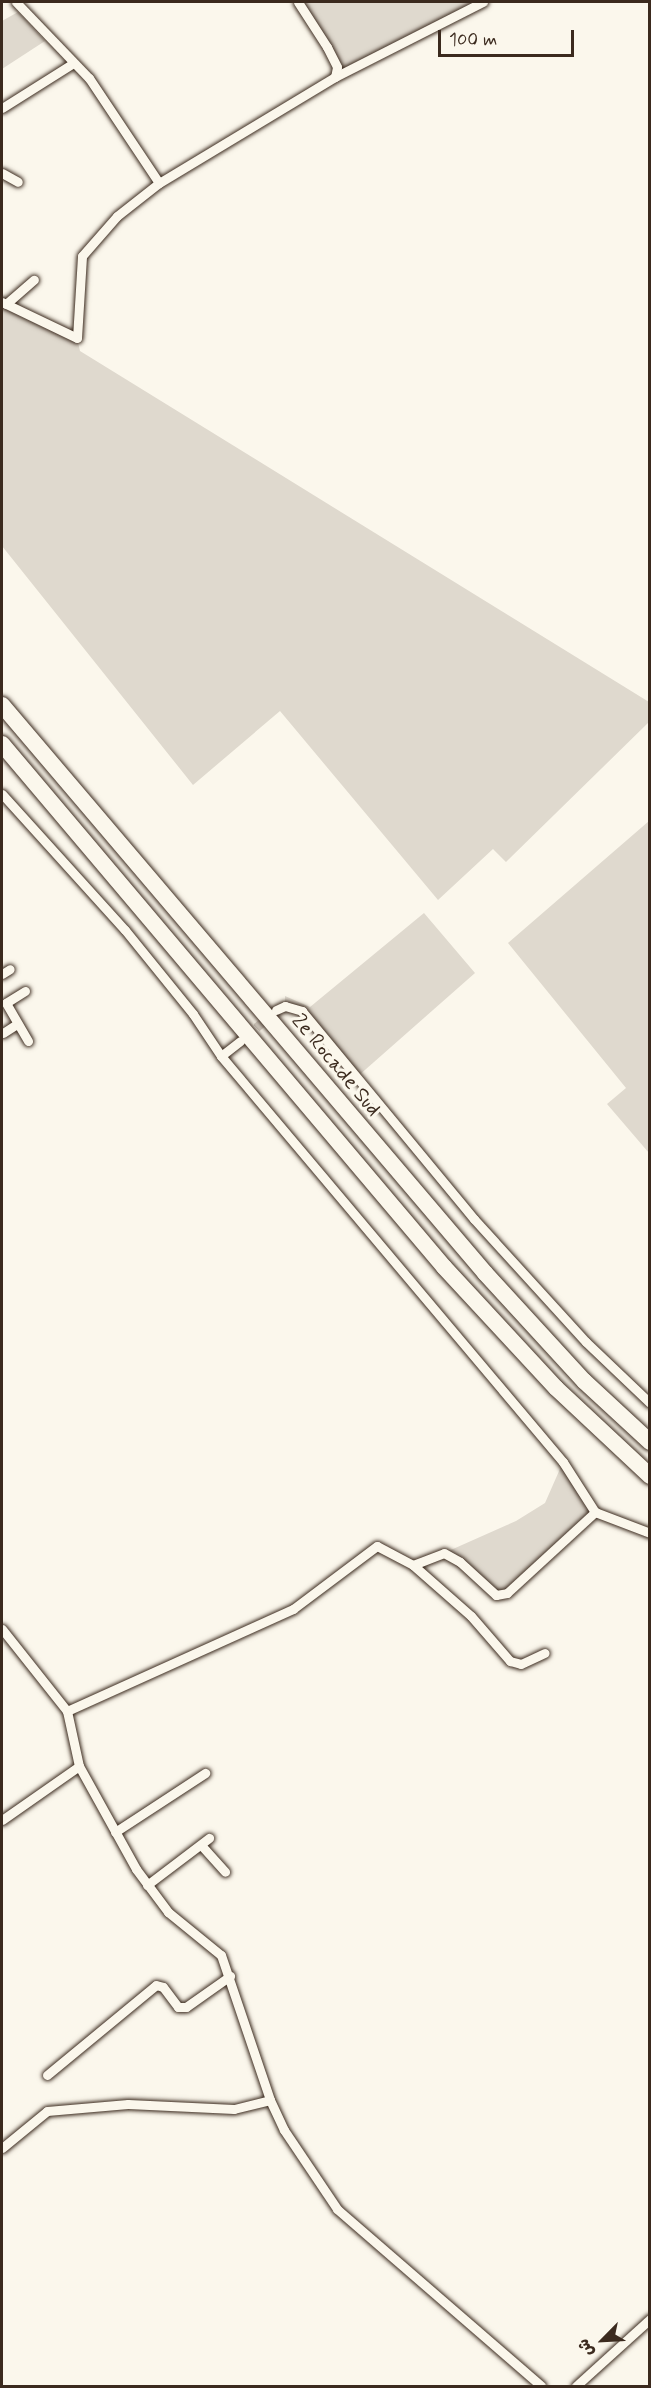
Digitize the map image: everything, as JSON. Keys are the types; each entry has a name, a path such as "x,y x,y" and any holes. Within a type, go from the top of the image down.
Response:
{"highway":[{"name":"2e Rocade Sud","path":"2,705 485,1273 584,1381 650,1442"},
{"path":"2,744 444,1267 556,1388 650,1476"}],"street":[{"path":"16,2 72,64 89,78 159,183"},
{"path":"298,2 342,69"},
{"path":"34,280 4,303 77,338 82,256 117,216 159,183 335,77 342,69 483,2"},
{"path":"2,108 72,64"},
{"path":"2,173 18,182"},
{"path":"2,794 125,930 193,1014 221,1056 563,1462 595,1512 650,1533"},
{"path":"25,991 6,1003 28,1041"},
{"path":"276,1010 285,1006 302,1011 474,1219 586,1342 650,1403"},
{"path":"2,1034 17,1024"},
{"path":"221,1056 240,1041"},
{"path":"413,1565 444,1553 460,1562 496,1595 507,1593 595,1512"},
{"path":"67,1711 293,1609 378,1546 413,1565 471,1616 510,1661 521,1664 545,1653"},
{"path":"2,1629 67,1711 79,1766 147,1885 168,1912 220,1954 230,1976 270,2100 285,2130 337,2210 541,2386"},
{"path":"2,1820 79,1766"},
{"path":"116,1832 205,1773"},
{"path":"147,1885 205,1841 225,1872"},
{"path":"47,2075 156,1985 163,1987 178,2007 186,2007 230,1976"},
{"path":"2,2148 47,2111 128,2104 234,2109 270,2100"},
{"path":"576,2386 650,2319"}],"shaded area":[{"path":"298,2 479,2 335,77 337,67"},
{"path":"18,12 45,41 2,69 2,21"},
{"path":"2,302 77,338 80,351 649,702 649,722 506,862 493,849 438,900 280,711 193,785 2,546"},
{"path":"649,821 649,1153 607,1104 626,1088 508,943"},
{"path":"424,913 475,973 357,1077 302,1011 285,1006 285,996 310,1007"},
{"path":"563,1462 595,1512 507,1593 496,1595 444,1553 516,1521 545,1503"}],"tunnel":[{"path":"246,1036 270,1016"}]}
